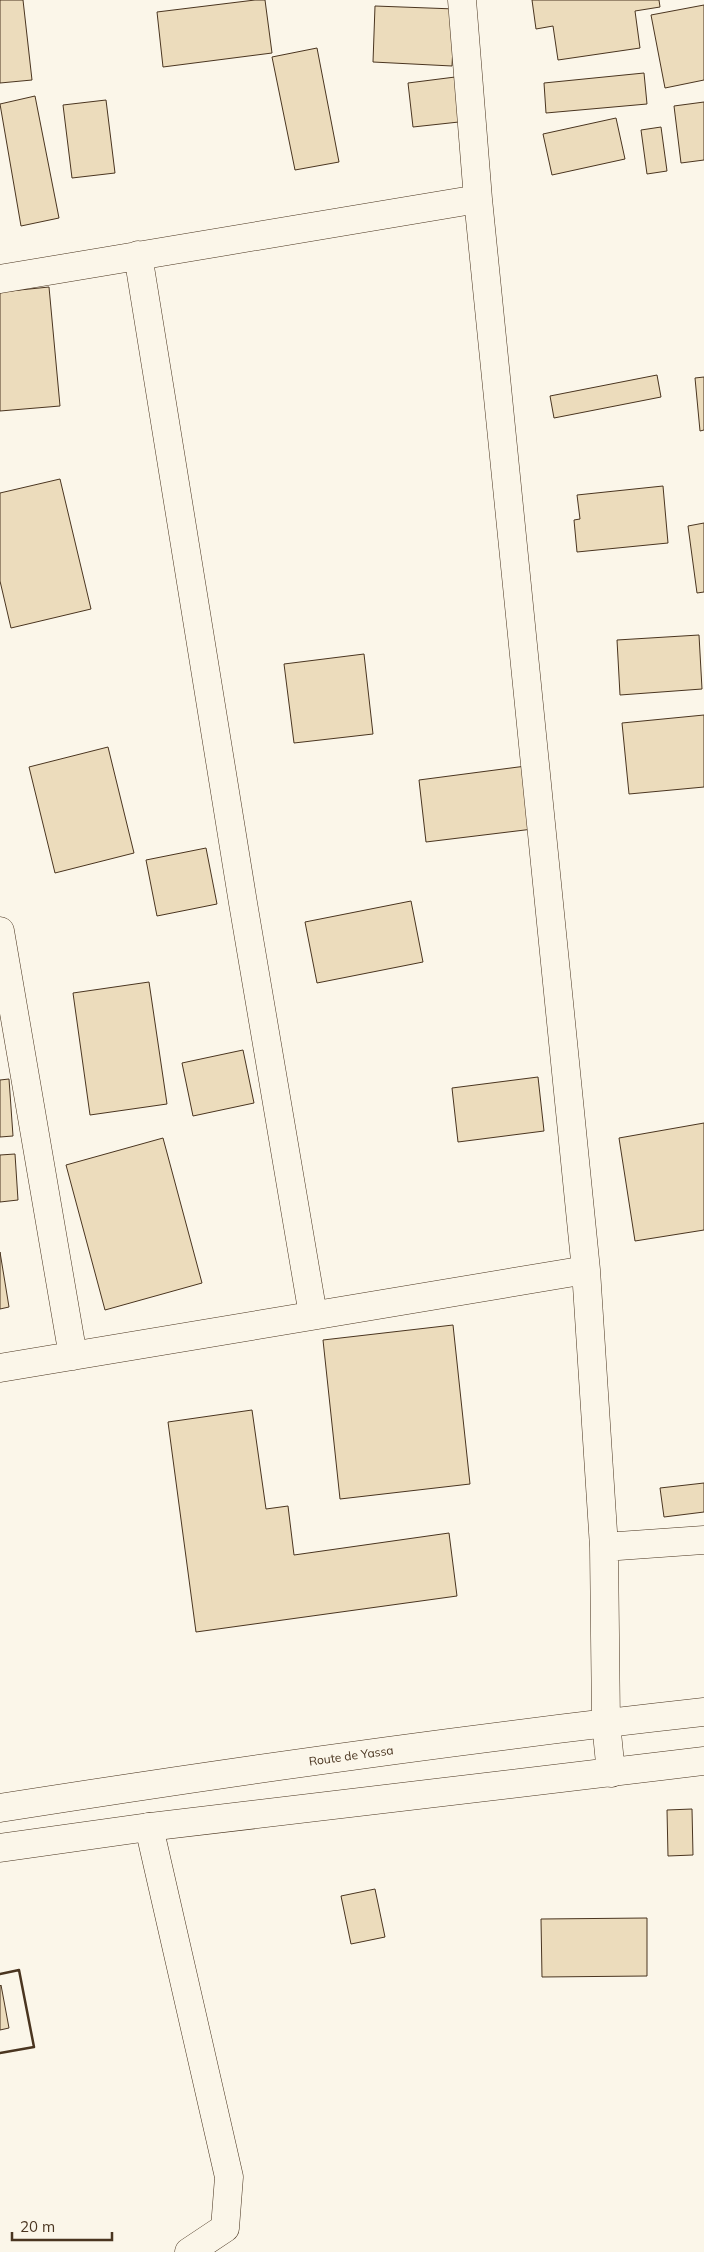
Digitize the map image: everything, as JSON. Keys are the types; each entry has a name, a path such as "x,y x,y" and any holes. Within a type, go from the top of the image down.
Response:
{"street":[{"path":"462,0 478,198 586,1270 604,1547 606,1723 611,1773"},
{"path":"0,279 478,198"},
{"path":"138,255 243,902 313,1315"},
{"path":"0,931 73,1356"},
{"path":"0,1368 586,1270"},
{"path":"604,1547 704,1540"},
{"name":"Route de Yassa","path":"0,1808 143,1785 606,1723 704,1712"},
{"path":"0,1848 149,1827 704,1761"},
{"path":"149,1827 229,2177 225,2228 189,2252"}],"building":[{"path":"0,0 23,0 32,80 0,83"},
{"path":"265,0 272,53 163,67 157,12"},
{"path":"532,0 659,0 660,7 635,11 640,48 558,60 553,26 536,29"},
{"path":"704,5 704,80 665,88 651,15"},
{"path":"375,6 455,9 452,66 373,62"},
{"path":"317,48 339,162 295,170 272,57"},
{"path":"644,73 647,104 546,113 544,83"},
{"path":"463,76 468,121 413,127 408,83"},
{"path":"35,96 59,218 21,226 0,104"},
{"path":"106,100 115,173 72,178 63,105"},
{"path":"704,102 704,160 681,163 674,106"},
{"path":"616,118 625,159 552,175 543,134"},
{"path":"661,127 667,171 647,174 641,130"},
{"path":"49,287 60,406 0,411 0,292"},
{"path":"657,375 661,397 554,418 550,396"},
{"path":"704,377 704,430 700,431 695,378"},
{"path":"60,479 91,609 11,628 0,581 0,493"},
{"path":"663,486 668,543 577,552 574,520 580,519 577,495"},
{"path":"704,523 704,592 697,593 688,526"},
{"path":"699,635 702,689 620,695 617,640"},
{"path":"364,654 373,734 294,743 284,664"},
{"path":"704,715 704,787 629,794 622,723"},
{"path":"108,747 134,853 55,873 29,767"},
{"path":"526,766 533,829 426,842 419,780"},
{"path":"206,848 217,904 157,916 146,860"},
{"path":"411,901 423,962 317,983 305,922"},
{"path":"149,982 167,1104 90,1115 73,993"},
{"path":"243,1050 254,1103 193,1116 182,1063"},
{"path":"538,1077 544,1131 458,1142 452,1088"},
{"path":"9,1079 13,1136 0,1137 0,1080"},
{"path":"704,1123 704,1230 635,1241 619,1138"},
{"path":"163,1138 202,1283 105,1310 66,1165"},
{"path":"15,1154 18,1200 0,1202 0,1155"},
{"path":"0,1252 9,1307 0,1309"},
{"path":"453,1325 470,1484 340,1499 323,1340"},
{"path":"252,1410 266,1509 288,1506 294,1555 449,1533 457,1596 196,1632 168,1422"},
{"path":"704,1483 704,1512 664,1517 660,1488"},
{"path":"692,1809 693,1855 668,1856 667,1810"},
{"path":"375,1889 385,1937 351,1944 341,1896"},
{"path":"647,1918 647,1976 542,1977 541,1919"},
{"path":"0,1986 9,2028 0,2030"}],"wall":[{"path":"0,1974 19,1970 34,2047 0,2053"}]}
